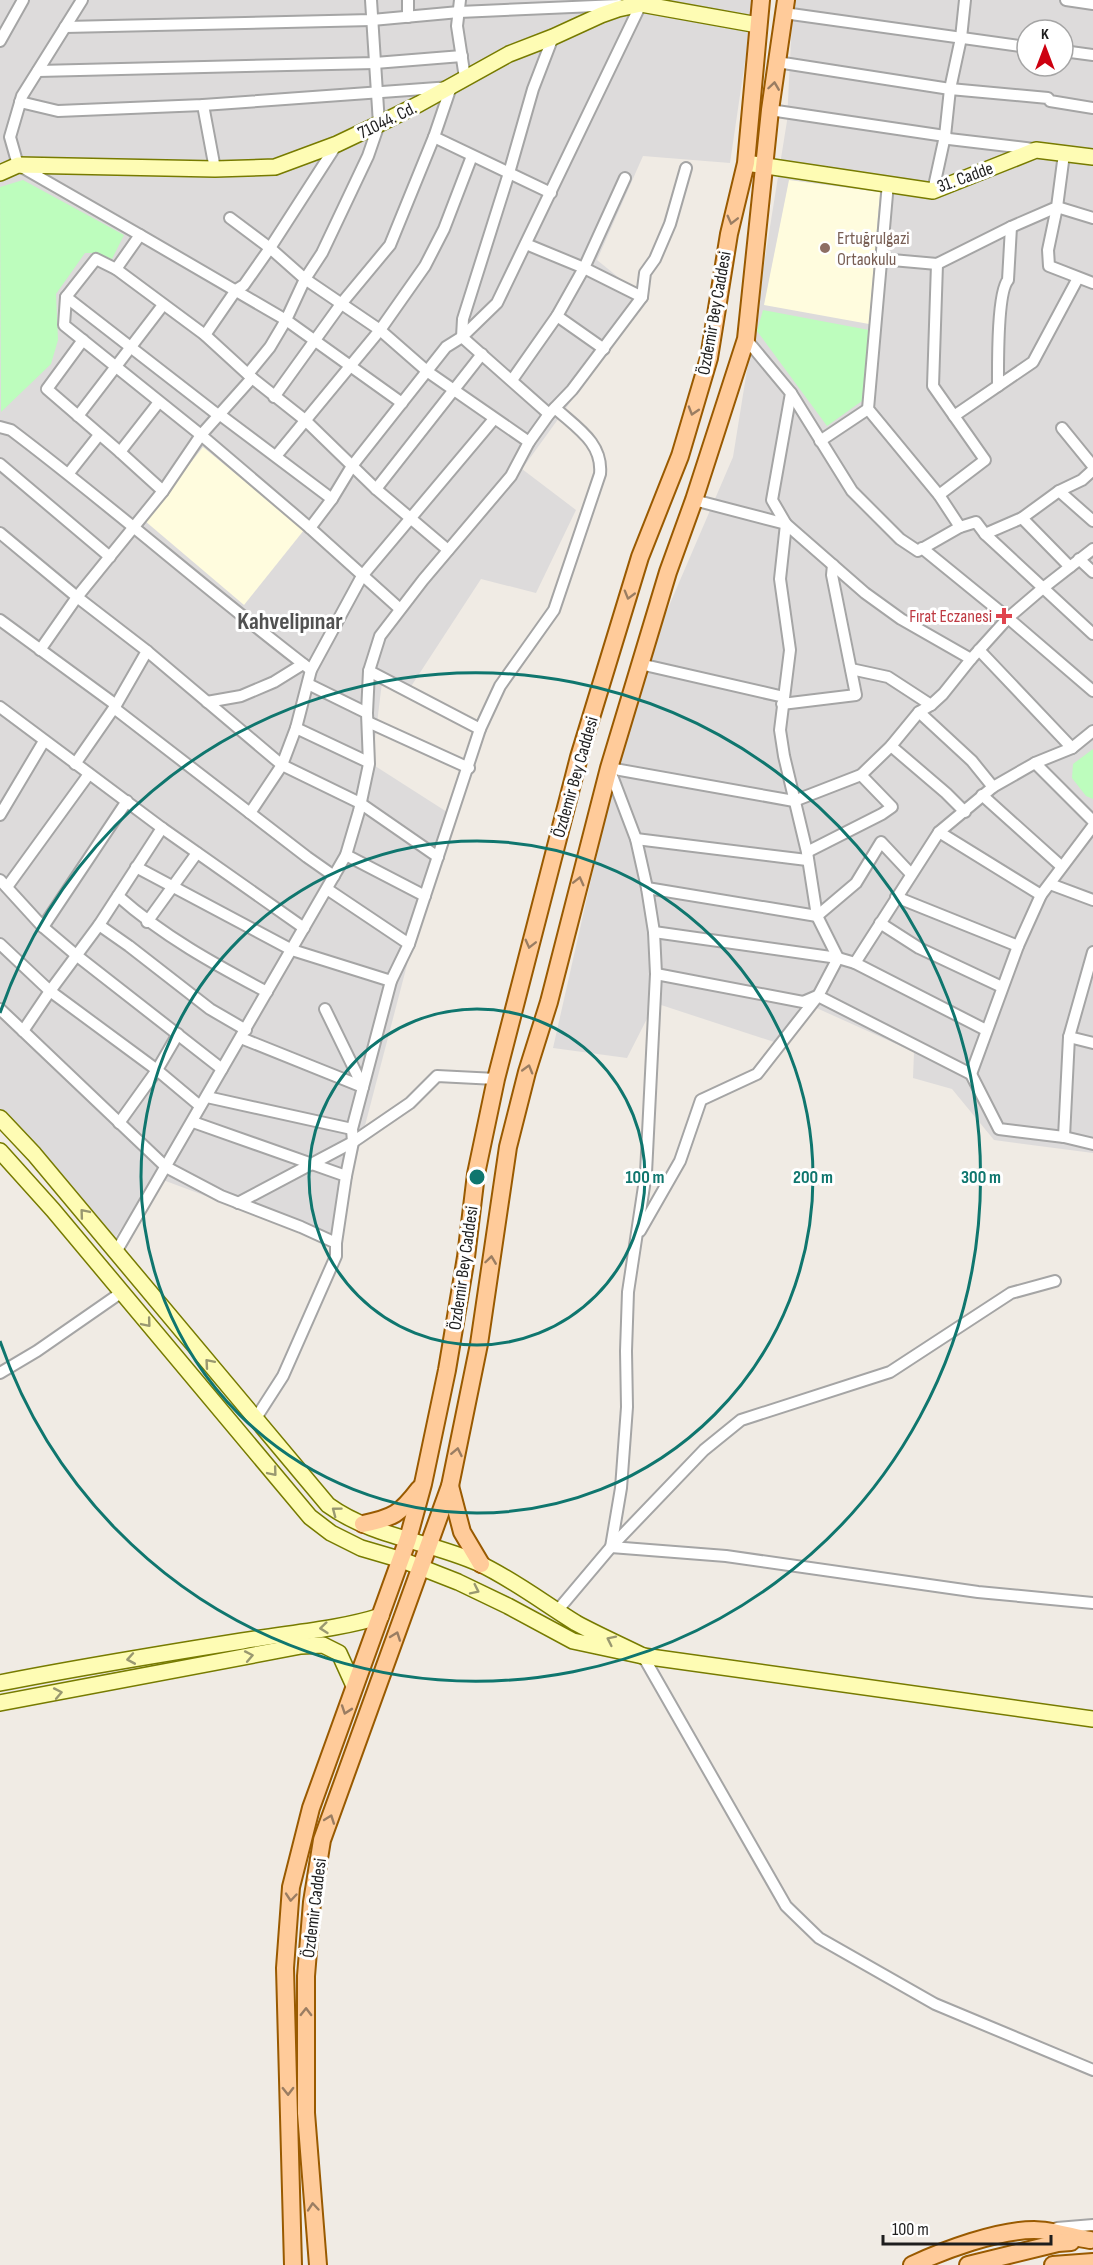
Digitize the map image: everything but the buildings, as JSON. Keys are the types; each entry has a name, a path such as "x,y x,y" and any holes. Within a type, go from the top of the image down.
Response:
{"main road":[{"name":"Özdemir Bey Caddesi","path":"381,1616 402,1560 423,1484 447,1370 466,1257 476,1174 496,1079 579,757 640,557 680,456 709,358 729,234 746,163 761,0"},
{"name":"Özdemir Caddesi","path":"318,2265 306,2113 306,1976 312,1902 322,1840 450,1486 479,1344 508,1147 527,1072 549,1002 609,768 640,664 668,572 746,339 770,110 785,7"},
{"path":"363,1524 390,1518 408,1504 423,1484"},
{"path":"450,1486 462,1532 481,1564"},
{"name":"Özdemir Caddesi","path":"293,2265 285,1968 291,1887 311,1809 381,1616"},
{"path":"912,2265 952,2248 994,2237 1035,2230 1092,2235"},
{"path":"968,2265 1092,2235"},
{"path":"1053,2265 1084,2263"}],"street":[{"path":"0,41 22,0"},
{"path":"82,0 20,102 10,137 18,165 286,320 402,403"},
{"path":"40,650 77,597 163,491 201,435 250,376 286,320 305,279 322,253 368,156 379,124 371,0"},
{"path":"408,0 408,16"},
{"path":"460,0 458,26 465,78"},
{"path":"933,190 945,136 950,88 965,0"},
{"path":"1066,0 1093,4"},
{"path":"65,27 372,20 459,12 498,5 634,3 551,193 497,303 462,337 446,347 352,466 332,499 310,528"},
{"name":"71044. Cd.","path":"0,173 18,165 215,170 275,167 337,144 379,124 509,54 634,3 659,4 758,25"},
{"path":"785,7 1015,45"},
{"path":"462,337 463,320 509,173 532,88 553,37"},
{"path":"1075,53 1093,55"},
{"path":"38,71 375,63 462,56"},
{"path":"777,62 950,88 1048,98 1050,101 1093,108"},
{"path":"20,102 58,111 203,105 451,87 434,137 390,245 341,304 274,397"},
{"path":"203,105 215,170"},
{"path":"770,110 945,136 949,139 1036,150"},
{"path":"434,137 551,193"},
{"path":"205,335 236,290 244,285 270,248 337,144"},
{"name":"31. Cadde","path":"746,163 933,190 1036,150 1093,157"},
{"path":"1064,154 1057,207 1048,250 1049,266 1093,284"},
{"path":"276,456 352,366 425,266 444,229 472,156"},
{"path":"116,1252 346,855 368,762 369,671 380,636 448,550 511,476 529,442 604,349 642,297 645,273 655,259 670,224 686,168"},
{"path":"512,380 557,316 584,268 625,178"},
{"path":"888,183 868,409 939,495 960,527"},
{"path":"881,259 937,264 1057,207 1093,218"},
{"path":"230,218 270,248 305,279 380,330 428,372 529,442"},
{"path":"998,386 1002,298 1008,280 1011,227"},
{"path":"116,269 140,235"},
{"path":"526,244 584,268 642,297"},
{"path":"400,609 201,435 64,325 66,297 96,259 116,269 205,335 274,397 305,420 376,489 448,550"},
{"path":"937,264 933,386 985,460 939,495"},
{"path":"954,416 1033,362 1078,278"},
{"path":"66,297 332,499"},
{"path":"78,416 163,305"},
{"path":"557,316 604,349"},
{"path":"256,1418 288,1365 336,1256 336,1243 353,1142 352,1129 391,981 410,944 480,729 500,686 554,610 600,474 601,462 596,448 462,337"},
{"path":"746,339 791,393 852,491 900,539 918,551 960,527 976,522 985,534 1093,634"},
{"path":"82,340 47,389 163,491"},
{"path":"376,489 482,354"},
{"path":"791,393 772,500 786,524 865,593 901,619 970,659"},
{"path":"120,452 159,402"},
{"path":"820,441 868,409"},
{"path":"207,702 241,696 307,667 362,576 494,419"},
{"path":"0,427 11,429 69,473 134,529 307,667 308,684 296,728 282,765 250,813"},
{"path":"985,534 1022,518 1059,491 1082,480 1092,466 1062,428"},
{"path":"69,473 99,435"},
{"path":"0,464 110,556"},
{"path":"1059,491 1093,521"},
{"path":"694,500 786,524"},
{"path":"1022,518 1070,567"},
{"path":"786,524 780,579 790,650 780,730 807,856 817,916 838,958"},
{"path":"0,533 147,651 282,765 360,803 438,857"},
{"path":"922,548 1093,691"},
{"path":"609,768 794,801 861,775 891,746 919,712 943,694 970,659 1008,618 1093,549"},
{"path":"1079,559 1093,572"},
{"path":"640,664 783,700 856,695 832,575 833,565"},
{"path":"0,620 334,876"},
{"path":"979,650 1072,748"},
{"path":"75,764 115,707 147,651"},
{"path":"851,669 888,676 931,705"},
{"path":"369,671 480,729"},
{"path":"308,684 367,717 469,768"},
{"path":"0,707 162,828 304,928"},
{"path":"919,712 972,761 993,787"},
{"path":"296,728 368,762"},
{"path":"855,963 939,832 993,787 1035,764 1072,748 1093,731"},
{"path":"0,815 44,741"},
{"path":"891,746 946,793 964,812"},
{"path":"1035,764 1093,821"},
{"path":"609,768 636,839 654,932 656,974 646,1173 628,1293 627,1407 621,1488 611,1547"},
{"path":"89,774 4,883 43,927 222,1069"},
{"path":"636,839 807,856 892,807 861,775"},
{"path":"982,795 1061,866"},
{"path":"43,927 127,801"},
{"path":"970,1074 1018,946 1041,895 1093,826"},
{"path":"22,1031 99,925 162,828"},
{"path":"939,832 1041,895"},
{"path":"647,888 817,916 856,883 880,842 911,874"},
{"path":"147,922 197,853"},
{"path":"346,855 425,896"},
{"path":"136,867 292,950 391,981"},
{"path":"1050,884 1093,900"},
{"path":"327,889 410,944"},
{"path":"118,896 147,922 197,954 267,992"},
{"path":"896,897 1018,946"},
{"path":"880,923 919,948 1002,987"},
{"path":"99,925 243,1034 363,1087"},
{"path":"654,932 838,958 855,963 986,1030"},
{"path":"0,944 50,991 157,1071 203,1102 352,1129"},
{"path":"1064,1137 1069,1037 1093,951"},
{"path":"637,1237 680,1161 701,1100 758,1074 818,996 838,958"},
{"path":"656,974 803,1002 818,996 970,1074 999,1129 1064,1137 1093,1144"},
{"path":"0,1010 166,1167 221,1196 302,1227 336,1243"},
{"path":"325,1010 363,1087"},
{"path":"119,1123 157,1071 178,1034"},
{"path":"1069,1037 1093,1043"},
{"path":"238,1203 353,1142 410,1103 436,1076 496,1079"},
{"path":"0,1118 34,1154 328,1505 345,1517 363,1524 481,1564 579,1624 643,1656 786,1906 819,1938 935,2004 1093,2070"},
{"path":"193,1122 346,1176"},
{"path":"0,1151 310,1516 331,1533 361,1548 402,1560 459,1582 508,1605 573,1641 643,1656 1093,1719"},
{"path":"557,1611 611,1547 704,1450 741,1420 890,1372 1011,1293 1055,1281"},
{"path":"0,1373 37,1351 122,1292"},
{"path":"611,1547 726,1556 978,1592 1093,1603"},
{"path":"0,1683 318,1628 353,1625 381,1616"},
{"path":"0,1703 301,1646 323,1646 339,1653 354,1686"}],"shaded area":[{"path":"0,0 754,0 730,163 643,156 597,260 645,299 522,469 576,510 536,593 481,579 410,688 383,674 372,764 447,812 334,1244 155,1177 111,1244 19,1128 0,1110"},
{"path":"793,0 1093,0 1093,1153 994,1140 952,1089 913,1078 914,1052 801,1001 786,1046 655,1003 627,1058 553,1048 635,685 733,457 787,121"},
{"name":"Ertuğrulgazi Ortaokulu","path":"789,180 880,192 869,324 764,305"},
{"path":"203,447 304,530 244,605 145,521"}],"green space":[{"path":"23,180 124,235 112,259 97,253 85,253 56,294 58,340 51,364 1,412 0,187"},
{"path":"763,310 869,330 862,401 827,426 757,331"},
{"path":"1093,749 1093,799 1086,796 1072,778 1073,764"}],"place":[{"name":"Ertuğrulgazi Ortaokulu","path":"825,248"},
{"name":"Fırat Eczanesi","path":"1004,616"}],"district":[{"name":"Kahvelipınar","path":"290,621"}]}
